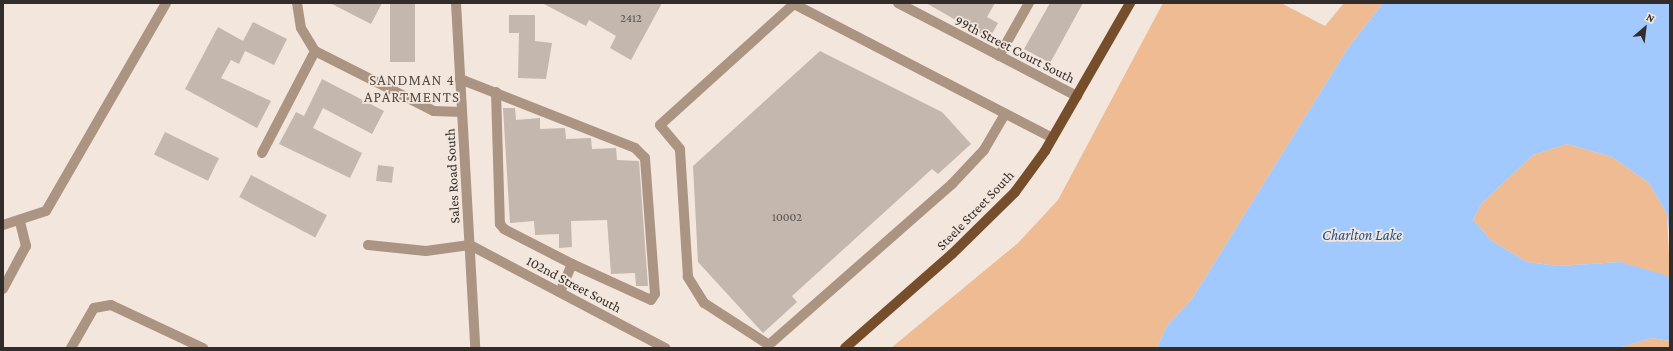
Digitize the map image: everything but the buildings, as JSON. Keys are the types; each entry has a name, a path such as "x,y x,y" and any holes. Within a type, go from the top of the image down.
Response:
{"main road":[{"name":"Steele Street South","path":"845,348 993,215 1032,171 1130,3"}],"street":[{"path":"3,225 20,222 46,210 166,3"},
{"path":"297,3 301,28 315,51 434,111 462,112"},
{"name":"Sales Road South","path":"456,3 475,348"},
{"name":"99th Street Court South","path":"898,3 1077,96"},
{"path":"999,56 1029,3"},
{"path":"1005,114 984,150 952,184 769,345 704,303 688,277 680,149 660,125 794,4 1052,138"},
{"path":"262,153 315,51"},
{"path":"460,79 496,92 635,148 645,158 655,294 651,300 572,264 504,230 500,224 496,92"},
{"path":"3,289 26,246 20,222"},
{"path":"368,245 426,251 470,245"},
{"name":"102nd Street South","path":"470,245 665,348"},
{"path":"560,292 572,264"},
{"path":"70,348 94,308 111,305 203,348"}],"shaded area":[{"path":"1163,3 1281,3 1325,26 1344,3 1383,3 1348,48 1192,299 1167,326 1157,348 891,348 1018,243 1058,200"},
{"path":"1567,144 1612,157 1649,183 1667,214 1670,279 1620,262 1558,266 1527,262 1492,241 1473,220 1482,203 1533,155"},
{"path":"1652,338 1670,341 1670,348 1618,348"}],"water":[{"name":"Charlton Lake","path":"1383,3 1670,3 1670,239 1667,214 1649,183 1612,157 1567,144 1533,155 1482,203 1473,220 1492,241 1527,262 1558,266 1620,262 1665,275 1670,279 1670,341 1652,338 1618,348 1157,348 1167,326 1192,299 1348,48"}],"district":[{"name":"SANDMAN 4 APARTMENTS","path":"412,88"}]}
